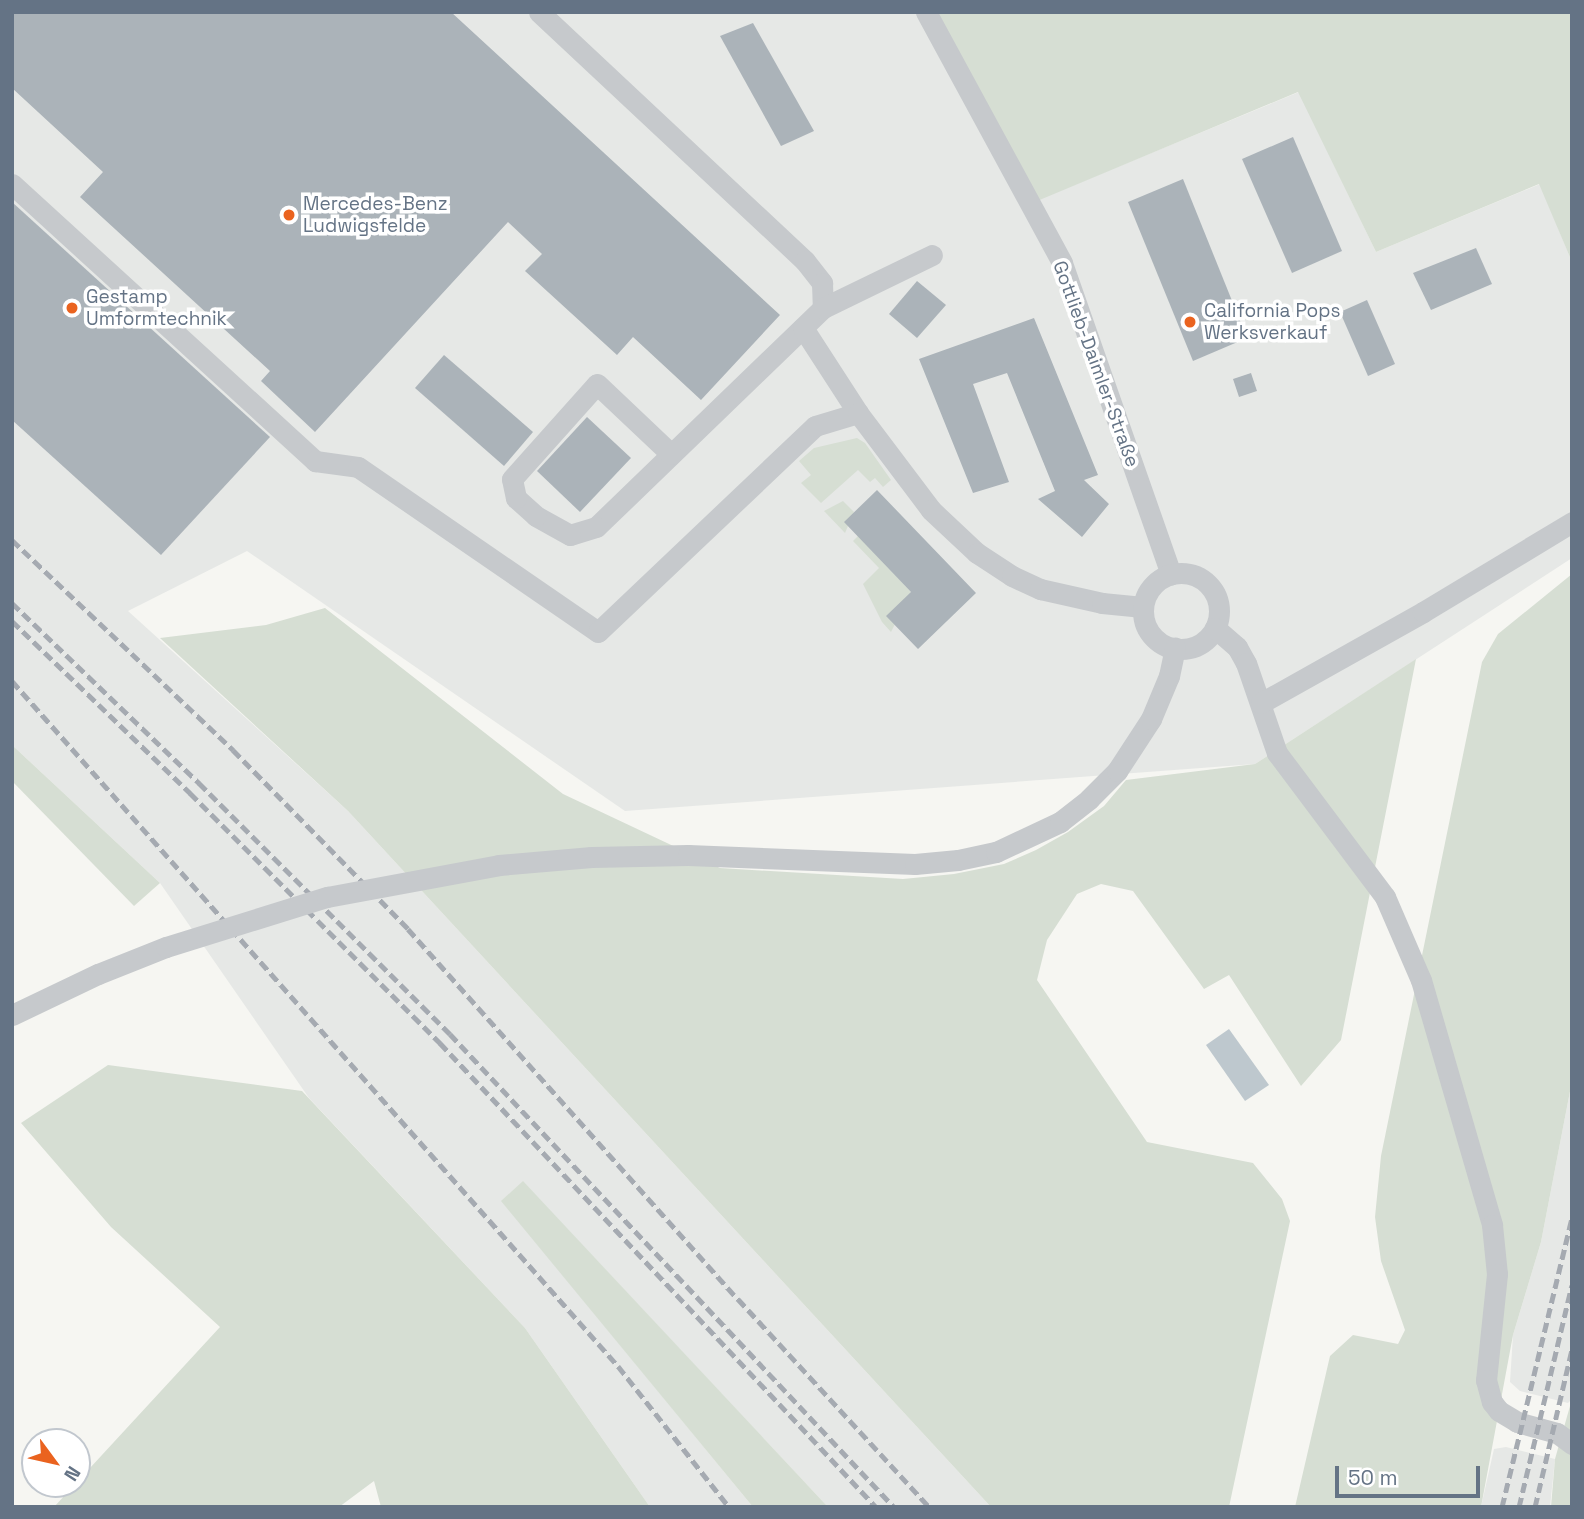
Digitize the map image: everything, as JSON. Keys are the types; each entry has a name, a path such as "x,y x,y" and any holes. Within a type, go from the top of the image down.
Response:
{"street":[{"path":"539,12 804,261 821,283 824,308"},
{"name":"Gottlieb-Daimler-Straße","path":"926,12 1062,264 1171,574"},
{"path":"12,184 316,461 358,467 598,632 815,426 858,413"},
{"path":"671,454 597,384 512,479 516,498 536,516 570,535 596,527 824,308 932,255"},
{"path":"803,328 858,413 931,510 977,553 1040,589 1102,603 1143,607"},
{"path":"1261,703 1423,612 1572,522"},
{"path":"1171,574 1195,575 1213,589 1219,608 1215,628 1198,645 1175,648 1164,645 1147,629 1143,607 1152,586 1171,574"},
{"path":"1215,628 1237,647 1261,703 1277,753 1385,897 1421,980 1492,1225 1497,1274 1486,1380 1492,1402 1499,1411 1517,1422 1558,1433 1572,1444"},
{"path":"12,1015 98,974 166,947 327,897 499,865 663,855 915,864 958,860 996,852 1060,822 1089,799 1117,771 1152,719 1175,648"}],"shaded area":[{"path":"12,12 926,12 1030,203 1299,92 1376,252 1540,184 1572,262 1572,558 1255,764 625,811 247,551 128,611 348,811 991,1507 828,1507 523,1182 502,1201 753,1507 650,1507 525,1328 309,1098 160,883 12,745"},
{"path":"926,12 1572,12 1572,262 1539,184 1376,252 1298,92 1030,204"},
{"path":"857,438 865,443 891,480 883,487 875,478 870,482 858,470 821,503 801,483 811,475 799,461 814,448"},
{"path":"843,501 854,512 845,533 824,511"},
{"path":"858,536 911,592 891,632 882,622 863,584 879,568 853,541"},
{"path":"1572,574 1572,1081 1541,1242 1513,1335 1481,1507 1295,1507 1330,1356 1353,1335 1398,1344 1405,1330 1381,1261 1375,1217 1381,1156 1482,662 1498,634"},
{"path":"325,608 563,794 720,868 903,879 954,874 1004,864 1036,850 1068,832 1104,806 1126,780 1255,764 1416,659 1341,1040 1301,1086 1229,975 1204,989 1133,891 1101,884 1077,894 1047,940 1037,980 1147,1142 1253,1163 1282,1199 1290,1221 1229,1507 991,1507 348,811 160,638 266,625"},
{"path":"12,745 160,883 134,906 12,781"},
{"path":"1229,1029 1269,1085 1245,1101 1206,1045"},
{"path":"108,1065 302,1091 525,1328 650,1507 381,1507 374,1481 339,1507 54,1507 62,1498 91,1498 91,1467 220,1327 111,1227 21,1123"},
{"path":"1572,1081 1572,1399 1568,1403 1520,1391 1510,1382 1513,1335 1541,1242"},
{"path":"523,1181 828,1507 753,1507 501,1201"},
{"path":"1572,1399 1572,1507 1551,1507 1555,1459"},
{"path":"1506,1447 1555,1459 1550,1507 1481,1507 1494,1449"}],"building":[{"name":"Mercedes-Benz Ludwigsfelde","path":"12,12 451,12 780,315 701,400 633,337 617,355 525,271 542,254 508,222 315,432 261,381 270,371 80,197 103,172 12,88"},
{"path":"753,23 814,131 781,146 720,36"},
{"path":"1293,137 1342,251 1292,273 1242,159"},
{"path":"1183,179 1247,338 1193,361 1128,202"},
{"name":"Gestamp Umformtechnik","path":"12,202 270,437 161,555 12,420"},
{"path":"1476,248 1492,284 1431,310 1413,273"},
{"path":"917,281 946,305 917,338 889,314"},
{"path":"1367,300 1395,364 1368,376 1340,312"},
{"path":"1034,318 1098,475 1084,480 1109,504 1082,537 1038,499 1055,491 1007,373 973,384 1009,482 973,493 919,359"},
{"path":"444,355 533,432 504,466 415,388"},
{"path":"1251,373 1257,391 1239,397 1233,379"},
{"path":"587,417 631,458 580,512 537,471"},
{"path":"877,490 976,593 918,649 886,616 911,592 844,522"}],"railway":[{"path":"12,540 233,750 408,929 738,1299 929,1507"},
{"path":"12,603 199,783 450,1034 894,1507"},
{"path":"12,621 190,793 440,1043 876,1507"},
{"path":"12,681 618,1366 729,1507"},
{"path":"1502,1507 1572,1217"},
{"path":"1519,1507 1572,1285"},
{"path":"1535,1507 1572,1349"}],"place":[{"name":"Mercedes-Benz Ludwigsfelde","path":"289,215"},
{"name":"Gestamp Umformtechnik","path":"72,308"},
{"name":"California Pops Werksverkauf","path":"1190,322"}]}
